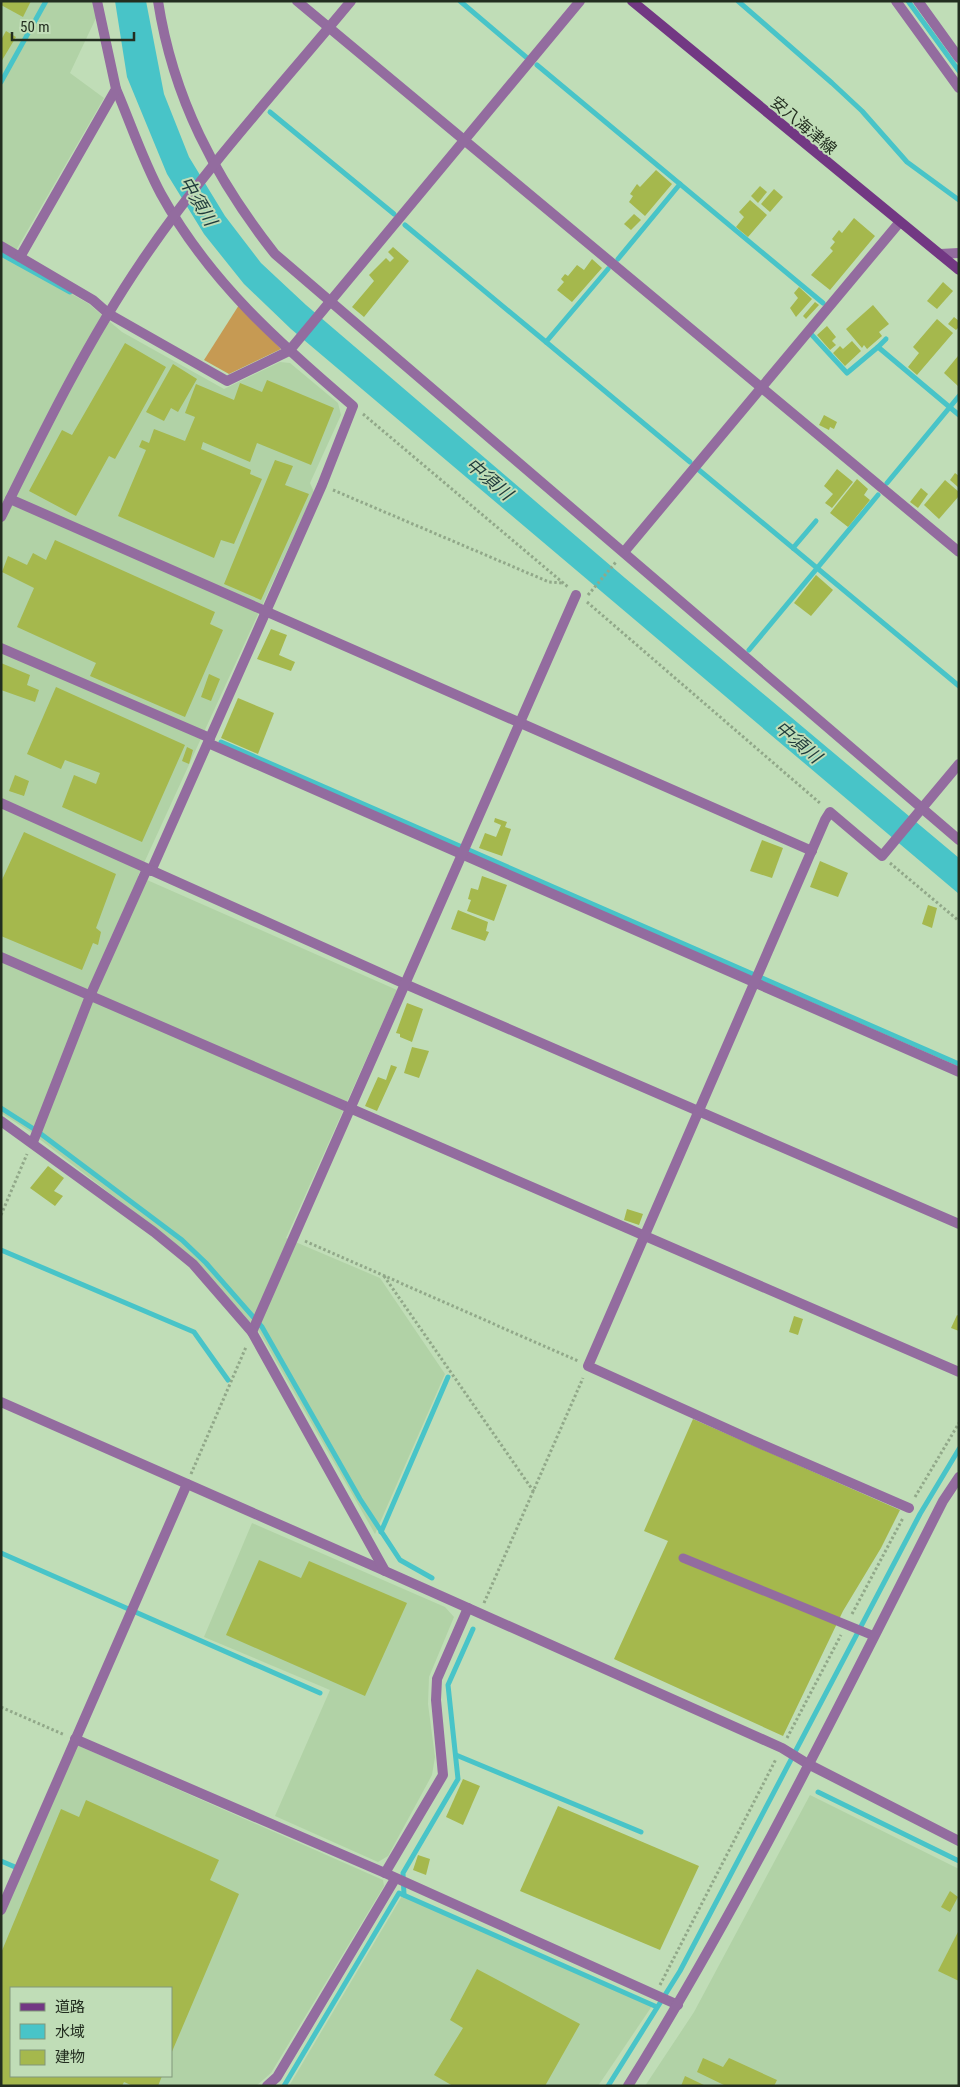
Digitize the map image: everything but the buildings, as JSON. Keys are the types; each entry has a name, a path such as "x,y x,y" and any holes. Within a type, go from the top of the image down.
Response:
{"main road":[{"name":"安八海津線","path":"632,1 899,223 959,270"}],"street":[{"path":"33,1142 90,996 209,740 322,485 354,406 214,274 176,213 160,192 116,89 97,1"},
{"path":"158,1 164,37 179,90 212,167 275,254 327,306 624,552 919,812 959,840"},
{"path":"297,1 959,552"},
{"path":"1,517 35,446 109,314 141,262 212,167 351,1"},
{"path":"1,246 93,300 109,314 227,381 291,348 580,1"},
{"path":"896,1 959,88"},
{"path":"918,1 959,58"},
{"path":"20,257 116,89"},
{"path":"624,552 760,386 899,223"},
{"path":"940,254 959,253"},
{"path":"10,499 812,851"},
{"path":"252,1332 576,595"},
{"path":"1,648 754,984 959,1072"},
{"path":"908,1508 588,1366 830,812 882,856 959,764"},
{"path":"1,803 406,984 959,1224"},
{"path":"1,957 959,1372"},
{"path":"1,1121 33,1142 154,1232 193,1264 252,1332 385,1571"},
{"path":"1,1402 783,1749 959,1841"},
{"path":"628,2086 874,1636 943,1501 959,1477"},
{"path":"1,1910 187,1484"},
{"path":"266,2086 277,2077 390,1876 443,1775 436,1700 437,1679 468,1608"},
{"path":"76,1739 390,1876 674,2004"}],"lane":[{"path":"683,1558 874,1636"}],"path":[{"path":"354,406 564,583 830,812"},
{"path":"322,485 548,582 564,583"},
{"path":"592,590 616,561"},
{"path":"882,856 959,921"},
{"path":"1,1215 33,1142"},
{"path":"295,1236 588,1366 480,1613"},
{"path":"383,1275 534,1492"},
{"path":"187,1484 252,1332"},
{"path":"850,1619 908,1508 959,1423"},
{"path":"656,1996 845,1628"},
{"path":"1,1707 76,1739"}],"shaded area":[{"path":"1,1 94,1 96,18 70,73 104,98 11,259 89,304 122,332 224,389 280,362 290,363 338,403 341,415 310,483 314,492 138,876 397,990 286,1238 380,1278 445,1374 375,1534 260,1333 191,1256 29,1131 1,1113"},
{"path":"239,305 281,349 229,374 204,360"},
{"path":"252,1523 445,1607 454,1617 429,1677 428,1704 435,1757 432,1775 388,1856 378,1862 275,1816 330,1690 204,1637"},
{"path":"77,1745 383,1880 384,1886 271,2073 256,2086 1,2086 1,1918"},
{"path":"810,1795 959,1869 959,2086 645,2086 694,2012"},
{"path":"402,1896 652,2006 598,2086 289,2086"}],"water":[{"name":"中須川","path":"115,1 146,1 164,94 189,157 225,216 261,263 306,305 625,578 959,858 959,894 291,329 244,284 204,234 167,174 127,77"}],"waterway":[{"path":"1,82 46,1"},
{"path":"460,1 526,57"},
{"path":"738,1 862,111 907,162 959,200"},
{"path":"908,1 959,71"},
{"path":"537,65 823,303"},
{"path":"270,112 394,214"},
{"path":"618,259 680,184"},
{"path":"405,225 546,342 608,269"},
{"path":"1,254 70,292"},
{"path":"811,334 847,373 878,347 959,415"},
{"path":"878,347 886,339"},
{"path":"546,342 690,462"},
{"path":"887,483 959,396"},
{"path":"699,470 959,686"},
{"path":"749,650 878,495"},
{"path":"793,548 816,521"},
{"path":"221,742 959,1064"},
{"path":"1,1108 37,1131 182,1240 206,1263 262,1327 360,1499 400,1560 432,1578"},
{"path":"1,1250 194,1332 228,1380"},
{"path":"381,1532 448,1377"},
{"path":"608,2086 680,1971 920,1514 959,1449"},
{"path":"1,1553 320,1693"},
{"path":"404,1895 403,1873 458,1779 448,1685 473,1629"},
{"path":"456,1755 641,1832"},
{"path":"818,1792 959,1861"},
{"path":"1,1861 15,1867"},
{"path":"284,2086 399,1893 657,2007"}]}
